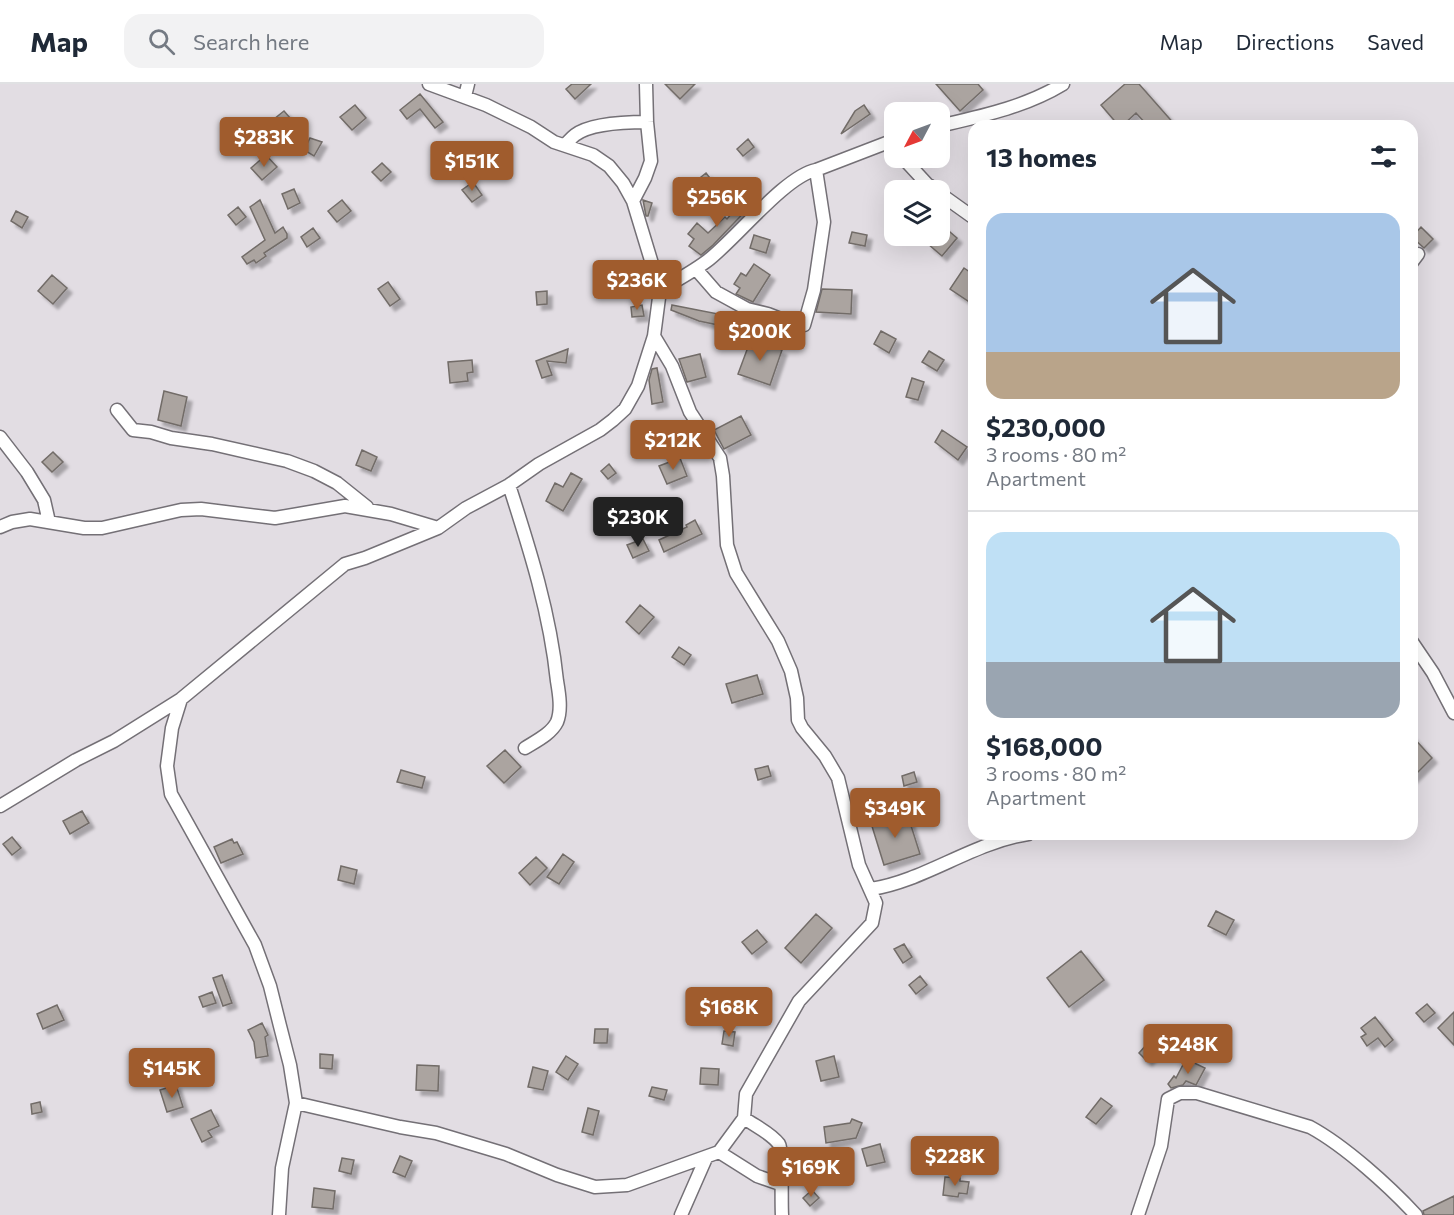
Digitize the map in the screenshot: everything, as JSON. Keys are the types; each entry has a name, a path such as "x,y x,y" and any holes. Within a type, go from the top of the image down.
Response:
{"street":[{"path":"0,806 67,765 114,741 181,699 345,564 438,528 466,508 600,430 625,409 638,386 654,336 660,305 660,290 633,201 623,183 609,166 593,155 554,142 467,90 429,84"},
{"path":"633,201 651,161 646,84"},
{"path":"950,124 993,114 1043,96 1063,84"},
{"path":"565,145 576,134 586,130 647,122"},
{"path":"660,290 708,260 807,172 884,147"},
{"path":"912,168 923,180"},
{"path":"696,269 716,292 747,309 796,325 804,325 814,290 824,222 816,170"},
{"path":"950,201 968,214"},
{"path":"296,1103 436,1133 506,1154 557,1175 595,1187 627,1185 719,1152 744,1118 746,1094 799,1001 872,923 876,903 859,865 838,778 798,720 797,698 791,670 778,640 736,573 728,545 720,458 690,412 672,366 654,336"},
{"path":"117,410 133,430 212,444 287,461 314,471 337,483 370,510"},
{"path":"0,437 27,472 44,500 49,522"},
{"path":"509,485 536,565 553,640 559,691 559,714 556,723 544,736 525,748"},
{"path":"0,527 30,519 84,528 102,528 181,510 201,509 275,518 345,506 370,510 438,528"},
{"path":"1418,650 1434,673 1454,713"},
{"path":"181,699 172,728 167,766 171,794 255,945 270,986 290,1065 296,1103 282,1168 279,1215"},
{"path":"871,889 898,883 980,848 1007,840"},
{"path":"1138,1215 1161,1146 1168,1099 1180,1094 1197,1093 1310,1127 1324,1134 1393,1190 1416,1215"},
{"path":"744,1118 779,1144 782,1152 780,1184 782,1215"},
{"path":"719,1152 748,1171 780,1184"},
{"path":"681,1215 706,1158"}],"building":[{"path":"572,84 591,84 575,99 566,89"},
{"path":"665,84 695,84 680,99"},
{"path":"936,84 978,84 983,90 960,111"},
{"path":"1125,84 1139,84 1171,120 1142,120 1136,113 1128,120 1114,120 1101,105"},
{"path":"420,94 443,122 435,128 420,109 407,119 400,110"},
{"path":"355,105 366,118 352,130 340,117"},
{"path":"864,105 870,114 841,134 855,111"},
{"path":"284,111 291,119 263,136 259,131"},
{"path":"310,138 322,142 314,156 304,150"},
{"path":"748,139 754,147 743,156 737,149"},
{"path":"447,143 455,153 445,161 437,151"},
{"path":"266,155 277,167 262,180 251,168"},
{"path":"382,163 391,172 381,181 372,172"},
{"path":"706,173 716,186 707,194 696,181"},
{"path":"473,182 482,195 472,202 462,190"},
{"path":"294,189 300,203 288,209 282,194"},
{"path":"748,194 756,200 713,245 701,255 689,246 694,239 688,234 697,223 708,233 725,217 727,219"},
{"path":"260,200 275,233 283,227 287,238 264,253 266,256 256,263 254,260 247,264 242,257 265,240 250,207"},
{"path":"342,200 351,211 337,222 328,211"},
{"path":"643,200 652,203 648,216 646,216"},
{"path":"238,207 246,217 236,225 228,215"},
{"path":"16,211 28,217 22,228 11,221"},
{"path":"1421,227 1433,239 1424,248 1418,242 1418,230"},
{"path":"313,228 320,238 307,247 301,237"},
{"path":"852,232 867,235 865,246 849,243"},
{"path":"950,232 957,238 942,256 930,246 950,246"},
{"path":"754,235 770,240 766,253 750,248"},
{"path":"754,264 770,275 753,302 736,294 740,288 734,284 741,273 746,276"},
{"path":"964,268 968,271 968,301 950,289"},
{"path":"52,275 67,288 53,304 38,291"},
{"path":"388,282 400,299 390,306 378,289"},
{"path":"822,289 852,290 851,314 816,312"},
{"path":"547,291 547,304 537,305 536,292"},
{"path":"642,305 644,316 632,317 631,307"},
{"path":"672,305 749,320 747,331 699,321 671,310"},
{"path":"881,331 896,339 889,353 874,344"},
{"path":"751,339 782,350 770,385 738,374"},
{"path":"568,349 566,363 547,361 552,375 542,378 536,361"},
{"path":"929,351 944,360 937,371 922,362"},
{"path":"700,354 706,377 687,382 679,359"},
{"path":"472,360 473,372 467,373 468,381 450,383 448,362"},
{"path":"657,368 663,402 652,404 649,380 652,369"},
{"path":"912,378 924,382 918,400 906,397"},
{"path":"164,391 187,397 181,426 158,420"},
{"path":"741,416 751,435 724,449 714,430"},
{"path":"672,429 680,435 672,445 663,439"},
{"path":"942,430 967,447 958,460 935,442"},
{"path":"362,450 377,457 371,471 356,465"},
{"path":"53,452 63,462 52,472 42,462"},
{"path":"680,458 687,476 667,484 659,466"},
{"path":"609,464 616,473 608,479 601,471"},
{"path":"571,473 582,479 563,511 546,501 555,483 563,487"},
{"path":"611,508 615,522 601,527 596,513"},
{"path":"695,520 702,534 664,552 659,540 687,527 686,525"},
{"path":"643,539 649,551 633,558 627,545"},
{"path":"640,605 654,617 639,634 626,622"},
{"path":"679,647 691,655 684,665 672,657"},
{"path":"757,675 763,694 732,703 726,684"},
{"path":"1418,743 1432,758 1418,772"},
{"path":"505,750 521,767 504,783 487,766"},
{"path":"768,766 771,776 758,780 755,769"},
{"path":"401,770 425,777 422,788 397,782"},
{"path":"914,772 917,782 904,786 902,776"},
{"path":"82,811 89,823 70,834 63,821"},
{"path":"907,813 920,854 884,865 871,823"},
{"path":"12,837 21,848 12,855 3,844"},
{"path":"232,839 234,843 237,842 243,854 221,863 214,847"},
{"path":"563,854 574,862 559,884 547,877"},
{"path":"536,857 547,868 530,885 519,873"},
{"path":"341,866 357,870 354,884 338,880"},
{"path":"1216,911 1234,920 1226,935 1208,926"},
{"path":"816,914 832,928 801,963 785,948"},
{"path":"757,930 767,942 752,954 742,942"},
{"path":"904,944 912,957 903,963 894,949"},
{"path":"1081,951 1104,980 1069,1007 1047,978"},
{"path":"222,975 232,1003 223,1006 213,978"},
{"path":"920,976 927,985 916,994 909,985"},
{"path":"212,992 216,1003 203,1007 199,997"},
{"path":"1427,1004 1435,1013 1424,1022 1416,1013"},
{"path":"57,1005 64,1020 43,1029 37,1014"},
{"path":"1454,1012 1454,1045 1438,1028"},
{"path":"1375,1017 1393,1040 1385,1047 1378,1038 1367,1046 1361,1037 1366,1034 1361,1028"},
{"path":"262,1023 268,1035 265,1037 268,1056 256,1058 254,1042 248,1030"},
{"path":"595,1029 608,1029 607,1043 594,1043"},
{"path":"1211,1029 1220,1034 1212,1046 1204,1041"},
{"path":"724,1031 735,1032 733,1046 722,1044"},
{"path":"1147,1044 1156,1051 1147,1061 1139,1053"},
{"path":"320,1054 333,1055 332,1069 320,1068"},
{"path":"566,1056 578,1064 568,1080 556,1072"},
{"path":"834,1056 839,1077 821,1081 816,1061"},
{"path":"1186,1059 1205,1068 1196,1085 1186,1081 1183,1085 1171,1088 1168,1084 1174,1076 1176,1078"},
{"path":"417,1065 439,1066 438,1091 416,1090"},
{"path":"533,1067 548,1071 543,1090 528,1087"},
{"path":"701,1068 719,1069 718,1085 700,1084"},
{"path":"176,1085 183,1107 167,1112 160,1090"},
{"path":"652,1087 667,1090 664,1100 649,1096"},
{"path":"1101,1098 1112,1106 1096,1124 1086,1117"},
{"path":"40,1102 42,1112 32,1114 31,1104"},
{"path":"588,1108 599,1111 593,1135 582,1132"},
{"path":"211,1110 219,1126 208,1131 212,1137 202,1142 191,1119"},
{"path":"852,1119 862,1123 856,1138 826,1143 824,1127 850,1123"},
{"path":"880,1144 885,1162 867,1166 862,1149"},
{"path":"400,1156 412,1161 405,1177 393,1172"},
{"path":"342,1158 354,1160 351,1174 339,1171"},
{"path":"945,1177 960,1178 960,1181 969,1182 967,1194 959,1193 958,1197 943,1195"},
{"path":"314,1188 335,1191 333,1209 312,1207"},
{"path":"812,1190 819,1198 810,1206 803,1198"},
{"path":"1454,1196 1454,1215 1424,1215 1423,1211"}]}
